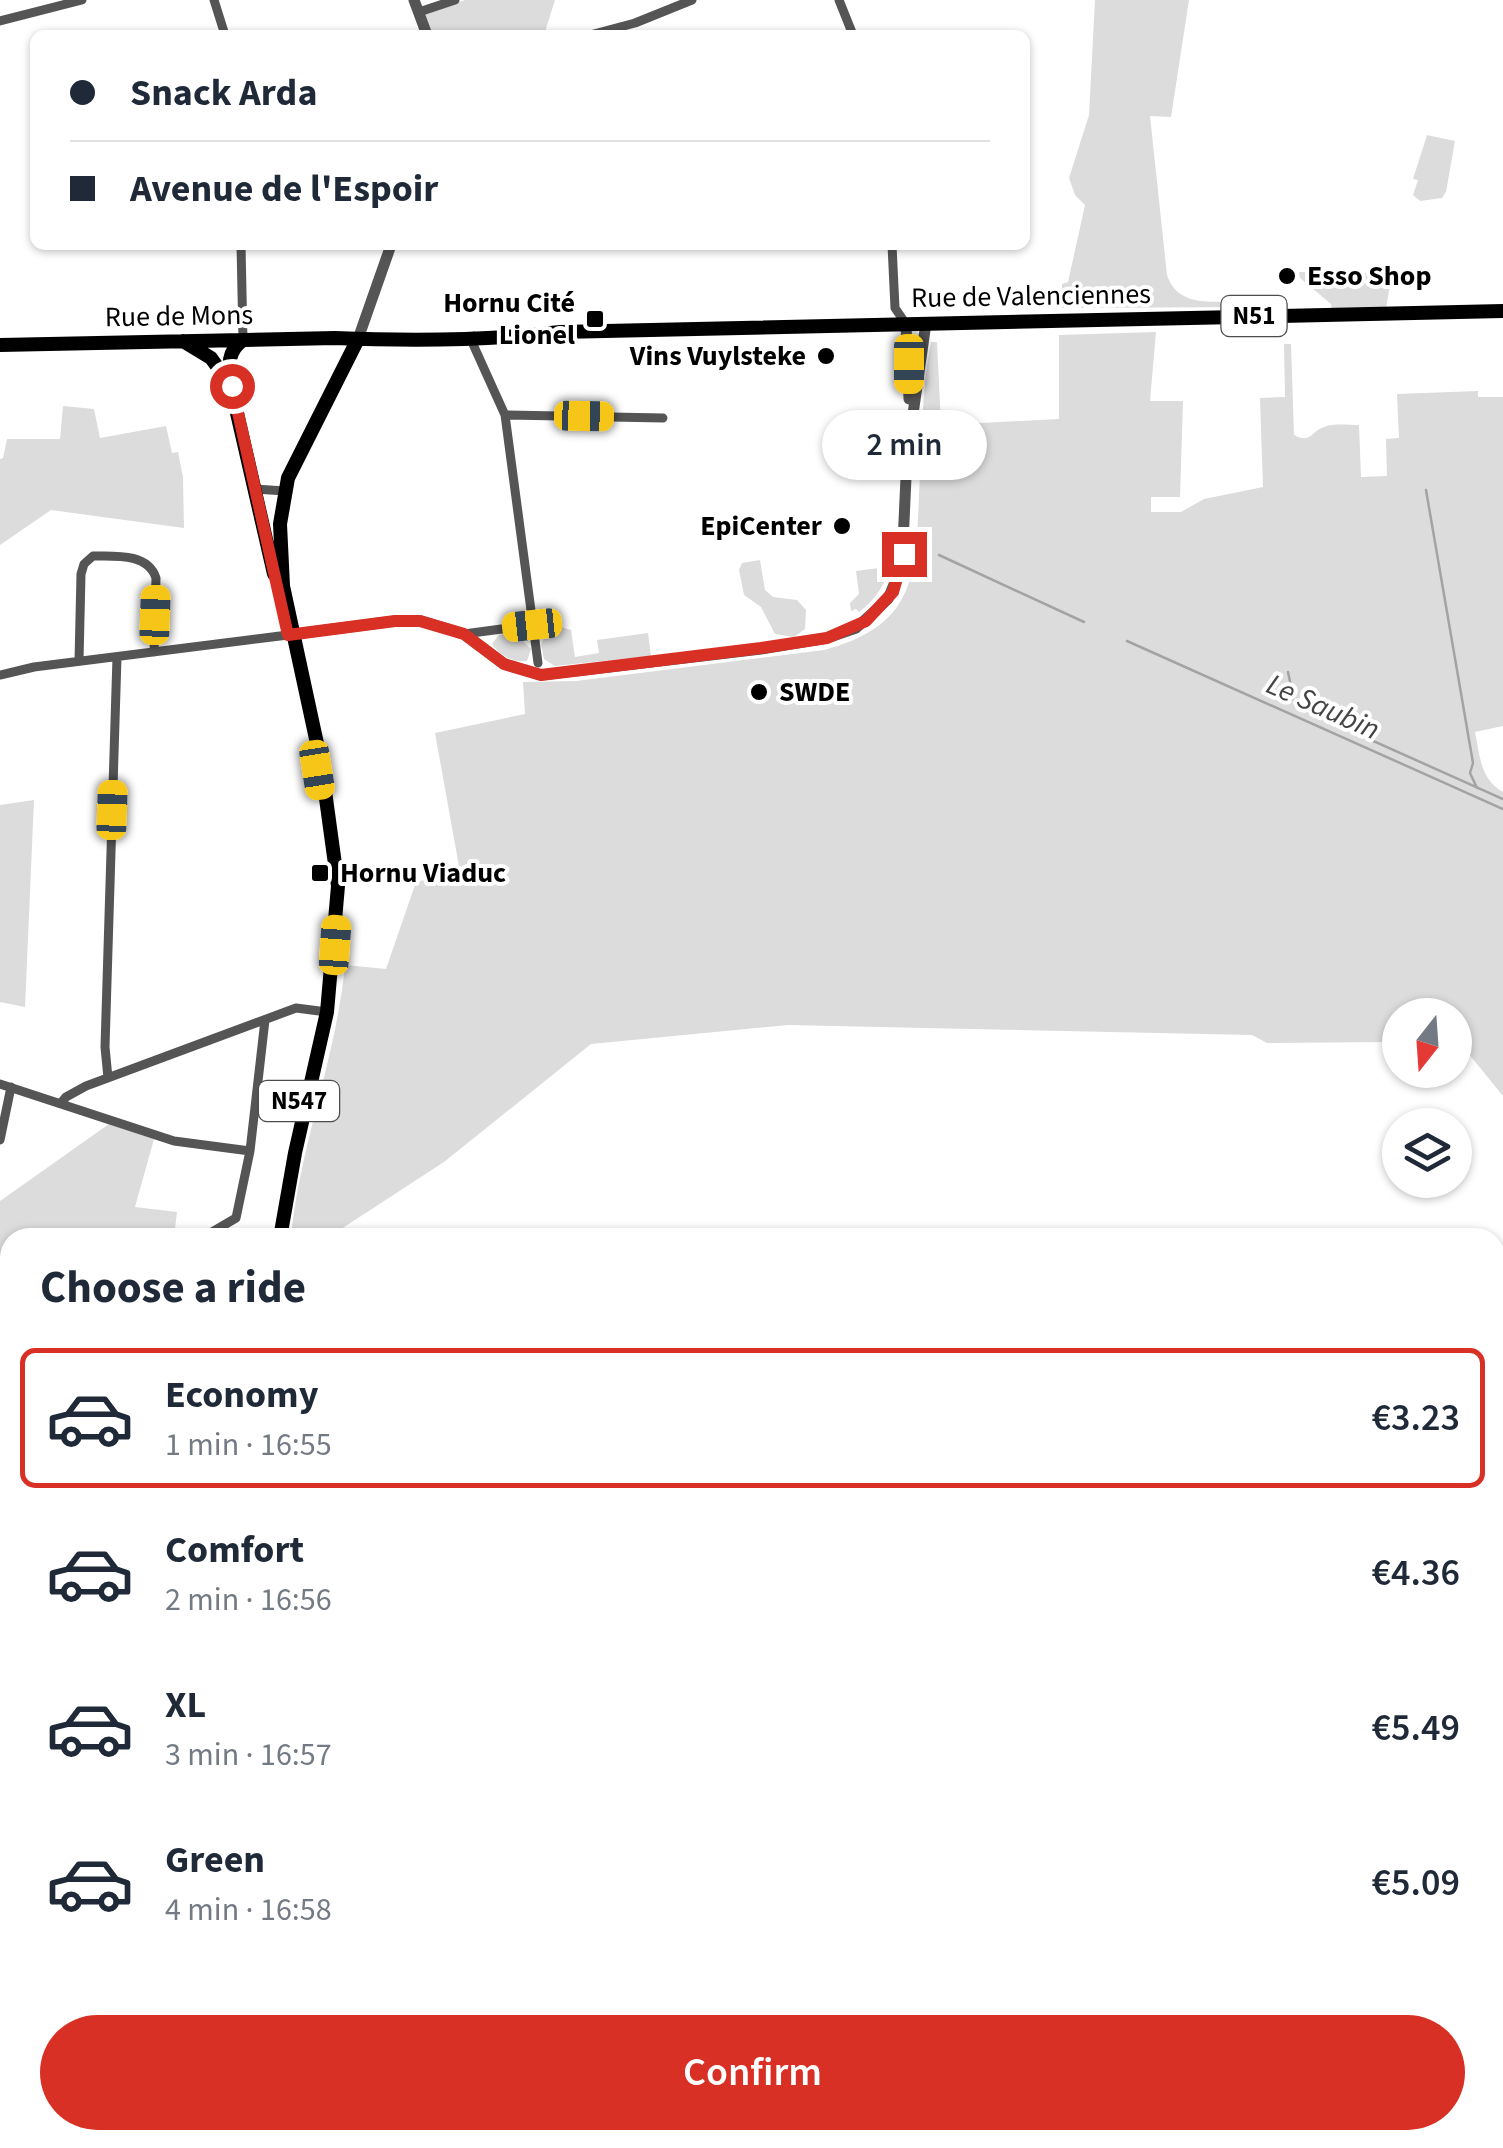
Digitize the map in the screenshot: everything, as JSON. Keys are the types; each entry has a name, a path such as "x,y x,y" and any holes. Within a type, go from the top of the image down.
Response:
{"main road":[{"name":"Rue de Valenciennes","path":"358,339 1503,312"},
{"name":"Rue de Valenciennes","path":"358,339 374,332 508,328 560,332"},
{"name":"Rue de Mons","path":"0,345 358,339"},
{"name":"N547","path":"278,1228 324,1011 330,900 328,848 317,770 282,586 278,542 284,491 358,339"},
{"path":"182,340 212,358 232,386"},
{"path":"232,386 230,356 243,340"},
{"name":"N547","path":"232,386 275,580 292,635"}],"street":[{"path":"0,21 82,0"},
{"path":"214,0 223,30"},
{"path":"426,30 416,6 455,0"},
{"path":"609,30 692,0"},
{"path":"839,0 851,30"},
{"path":"241,250 243,340"},
{"path":"358,339 388,250"},
{"path":"892,250 896,308 906,324 912,418"},
{"path":"0,675 79,661 415,620 464,634 504,664 541,675 761,648 827,638 856,628 888,599 901,571 908,456 926,324"},
{"path":"508,328 472,337 504,415 538,663"},
{"path":"504,415 662,418"},
{"path":"255,488 284,491"},
{"path":"79,661 80,574 93,556 145,561 153,568 154,652"},
{"path":"464,634 532,625"},
{"path":"108,1078 105,1047 116,657"},
{"path":"61,1103 72,1092 296,1008 324,1011"},
{"path":"219,1228 236,1218 250,1151 264,1020"},
{"path":"0,1140 6,1085 174,1141 250,1151"}],"shaded area":[{"path":"465,0 555,0 546,30 430,30 422,14"},
{"path":"1095,0 1189,0 1171,117 1150,116 1167,275 1172,286 1189,298 1223,302 1253,298 1258,307 1062,308 1062,284 1068,282 1085,205 1075,195 1069,178 1089,115"},
{"path":"1427,135 1455,141 1446,192 1442,198 1420,201 1413,195 1418,180 1413,179"},
{"path":"1299,272 1392,273 1385,314 1332,315 1331,304 1300,278"},
{"path":"1156,332 1150,401 1183,401 1180,497 1151,497 1151,512 1181,512 1204,499 1263,487 1260,398 1285,397 1284,344 1291,344 1294,435 1307,438 1328,426 1359,425 1361,477 1387,476 1386,439 1399,438 1397,394 1478,391 1478,397 1503,397 1503,726 1475,732 1485,774 1503,792 1503,1096 1472,1058 1472,998 1382,998 1382,1042 1267,1043 1252,1035 788,1025 591,1044 444,1162 343,1228 292,1228 345,965 386,969 416,882 460,872 435,733 525,714 523,682 576,681 824,650 876,627 904,595 916,551 931,342 937,342 941,425 1059,419 1059,335"},
{"path":"63,406 94,409 100,438 166,426 172,453 178,452 183,477 184,528 51,510 0,545 0,459 7,439 60,439"},
{"path":"760,560 765,590 773,597 797,600 806,610 805,629 794,637 775,634 761,607 744,595 739,570 742,563"},
{"path":"891,562 876,596 859,612 851,611 850,603 859,594 856,571"},
{"path":"557,626 571,630 575,657 599,653 597,640 648,633 651,656 555,666 544,659 541,645 547,631"},
{"path":"510,633 531,649 527,661 507,657 492,644 499,635"},
{"path":"34,800 25,1007 0,1002 0,805"},
{"path":"109,1124 154,1139 135,1207 177,1212 175,1228 0,1228 0,1201"}],"waterway":[{"path":"1426,490 1473,763 1470,773 1477,788"},
{"name":"Le Saubin","path":"939,555 1084,622"},
{"name":"Le Saubin","path":"1127,641 1503,809"},
{"path":"1288,672 1295,706 1503,799"}],"place":[{"name":"Esso Shop","path":"1287,276"},
{"name":"Hornu Cité Lionel","path":"595,319"},
{"name":"Vins Vuylsteke","path":"826,356"},
{"name":"EpiCenter","path":"842,526"},
{"name":"SWDE","path":"759,692"},
{"name":"Hornu Viaduc","path":"320,873"}],"route":[{"path":"232,386 288,635 420,621 464,634 518,670 541,675 620,667 842,634 866,621 893,592 904,554"}]}
